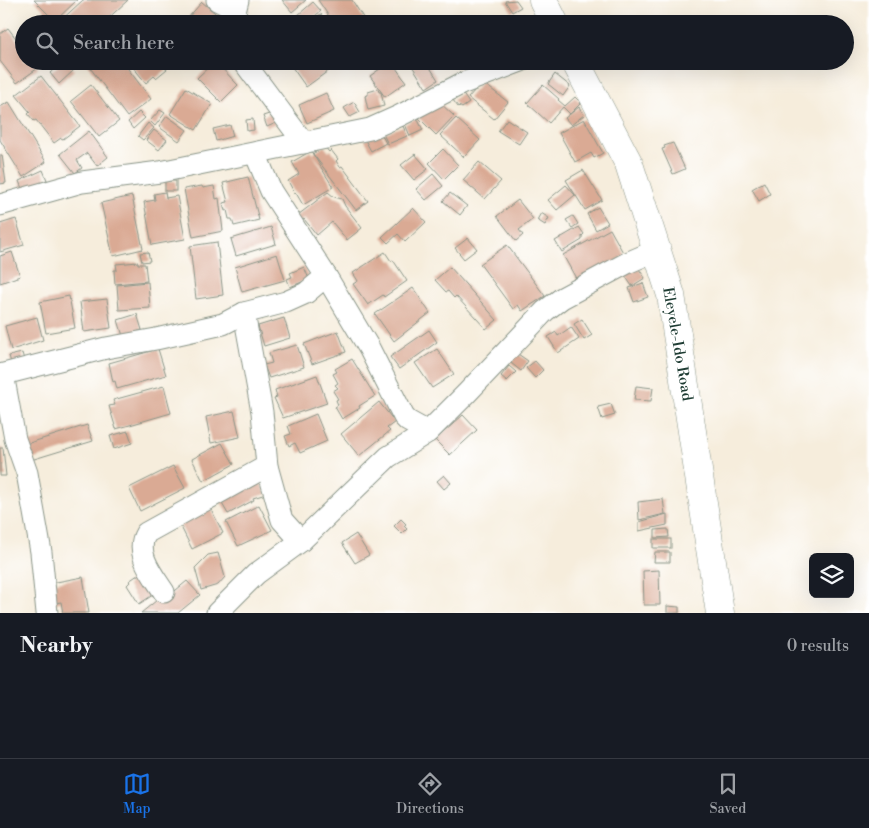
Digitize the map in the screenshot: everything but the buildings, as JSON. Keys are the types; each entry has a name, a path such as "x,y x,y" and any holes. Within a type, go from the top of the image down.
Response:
{"main road":[{"path":"543,0 550,15"},
{"name":"Eleyele-Ido Road","path":"580,70 629,164 671,294 720,613"}],"street":[{"path":"250,70 304,143"},
{"path":"0,205 82,182 160,172 370,129 460,84 497,70"},
{"path":"255,153 270,192 326,276 369,348 404,417 428,432"},
{"path":"218,613 256,574 301,541 388,458 428,432 545,311 562,298 657,250"},
{"path":"47,613 41,552 27,473 8,439 5,385 0,375 106,348 223,324 244,313 286,302 306,293 326,276"},
{"path":"244,313 262,412 267,466 282,520 301,541"},
{"path":"164,592 144,560 141,545 146,533 267,466"}]}
